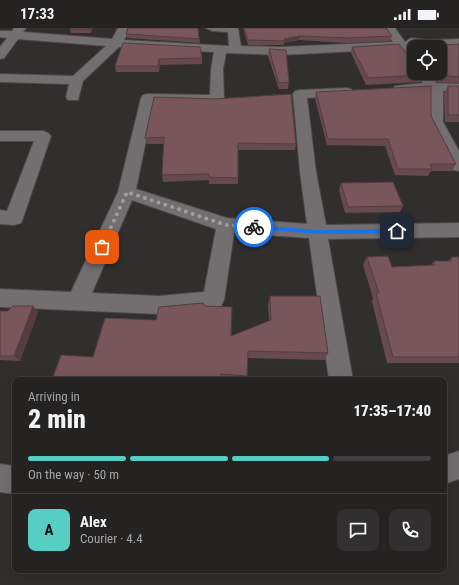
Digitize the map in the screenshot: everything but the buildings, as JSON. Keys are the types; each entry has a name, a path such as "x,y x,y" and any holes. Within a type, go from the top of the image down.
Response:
{"street":[{"path":"73,98 76,80 116,43 124,28"},
{"path":"77,302 127,192 148,98 224,98 216,69 228,49 233,29 212,28"},
{"path":"389,28 407,52"},
{"path":"0,55 17,31"},
{"path":"0,34 17,31 116,43 280,51 400,43 459,43"},
{"path":"0,78 76,80"},
{"path":"427,80 436,92 436,122 459,166"},
{"path":"386,89 432,87 459,88"},
{"path":"285,95 362,91"},
{"path":"300,94 308,172 319,232 341,377"},
{"path":"0,136 42,136 14,218 0,217"},
{"path":"127,192 226,225 319,232 459,230"},
{"path":"0,298 159,305 213,300 226,225"},
{"path":"447,469 459,465"},
{"path":"0,478 12,480"}],"way so far":[{"path":"102,247 127,192 226,225 254,227"}],"route":[{"path":"254,227 319,232 397,231"}]}
